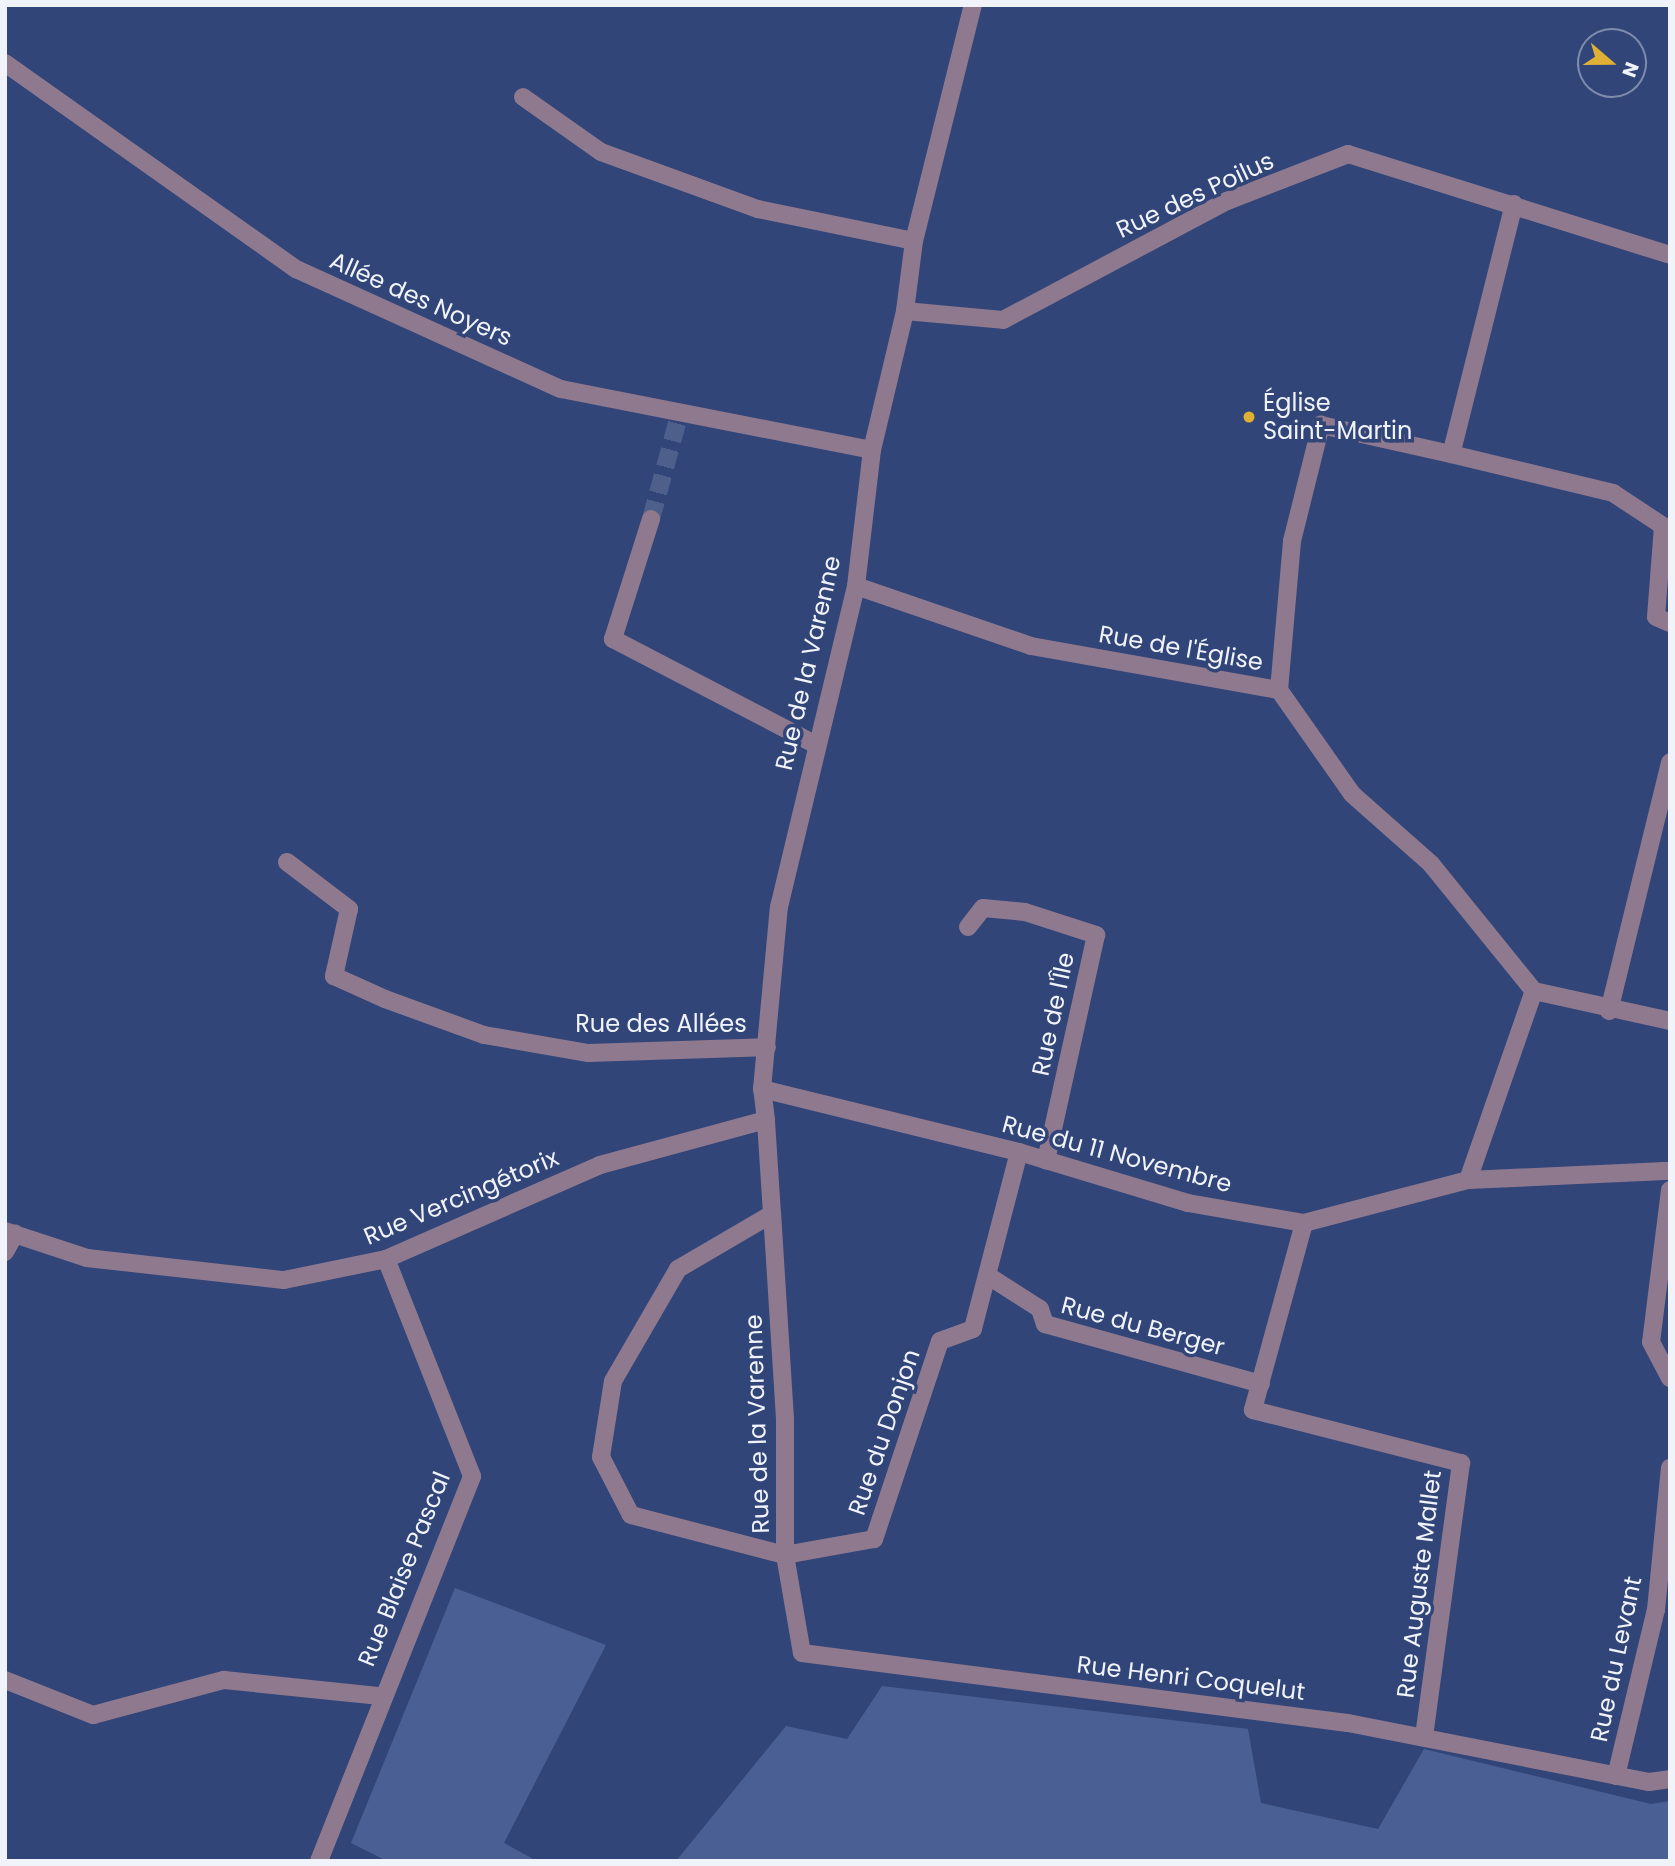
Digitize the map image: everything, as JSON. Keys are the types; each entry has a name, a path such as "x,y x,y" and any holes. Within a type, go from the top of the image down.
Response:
{"street":[{"name":"Rue de la Varenne","path":"772,1214 678,1269 613,1381 601,1457 631,1515 785,1555 785,1419 772,1214 766,1120 762,1089 779,907 813,743 856,586 872,450 905,311 914,241 974,5"},
{"name":"Allée des Noyers","path":"5,63 296,269 561,390 872,450"},
{"path":"523,97 601,152 758,209 914,241"},
{"name":"Rue des Poilus","path":"905,311 1003,320 1227,201 1348,154 1670,255"},
{"path":"1451,454 1514,204"},
{"path":"1279,690 1292,541 1321,425 1613,493 1663,526 1656,617 1670,624"},
{"path":"651,519 613,639 813,743"},
{"name":"Rue de l'Église","path":"856,586 1031,646 1279,690 1352,794 1430,864 1534,991"},
{"path":"1609,1011 1670,762"},
{"name":"Rue des Allées","path":"287,862 349,909 334,976 385,999 484,1035 588,1053 767,1047"},
{"name":"Rue de l'Île","path":"968,927 983,908 1025,912 1096,935 1046,1161"},
{"path":"1468,1180 1534,991 1609,1011 1670,1021"},
{"name":"Rue du 11 Novembre","path":"762,1089 1019,1153 1188,1203 1304,1223 1468,1180 1670,1171"},
{"name":"Rue Vercingétorix","path":"10,1233 87,1258 284,1279 386,1259 600,1165 766,1120"},
{"name":"Rue du Donjon","path":"785,1555 874,1539 940,1341 974,1329 990,1277 1019,1153"},
{"path":"1670,1189 1651,1342 1670,1378"},
{"name":"Rue Auguste Mallet","path":"1304,1223 1253,1410 1461,1463 1424,1738"},
{"path":"5,1252 10,1233"},
{"name":"Rue Blaise Pascal","path":"319,1861 380,1696 472,1476 386,1259"},
{"name":"Rue du Berger","path":"990,1277 1040,1309 1045,1324 1261,1384"},
{"name":"Rue du Levant","path":"1616,1776 1657,1611 1670,1468"},
{"name":"Rue Henri Coquelut","path":"785,1555 802,1653 1424,1738 1616,1776 1670,1779"},
{"path":"5,1680 93,1715 224,1680 380,1696"}],"shaded area":[{"path":"455,1588 606,1645 504,1843 537,1861 387,1861 351,1843"},
{"path":"882,1686 1248,1729 1261,1803 1378,1829 1424,1749 1651,1804 1670,1801 1670,1861 676,1861 786,1726 847,1739"}],"tunnel":[{"path":"651,519 680,412"}],"place":[{"name":"Église Saint-Martin","path":"1249,417"}]}
